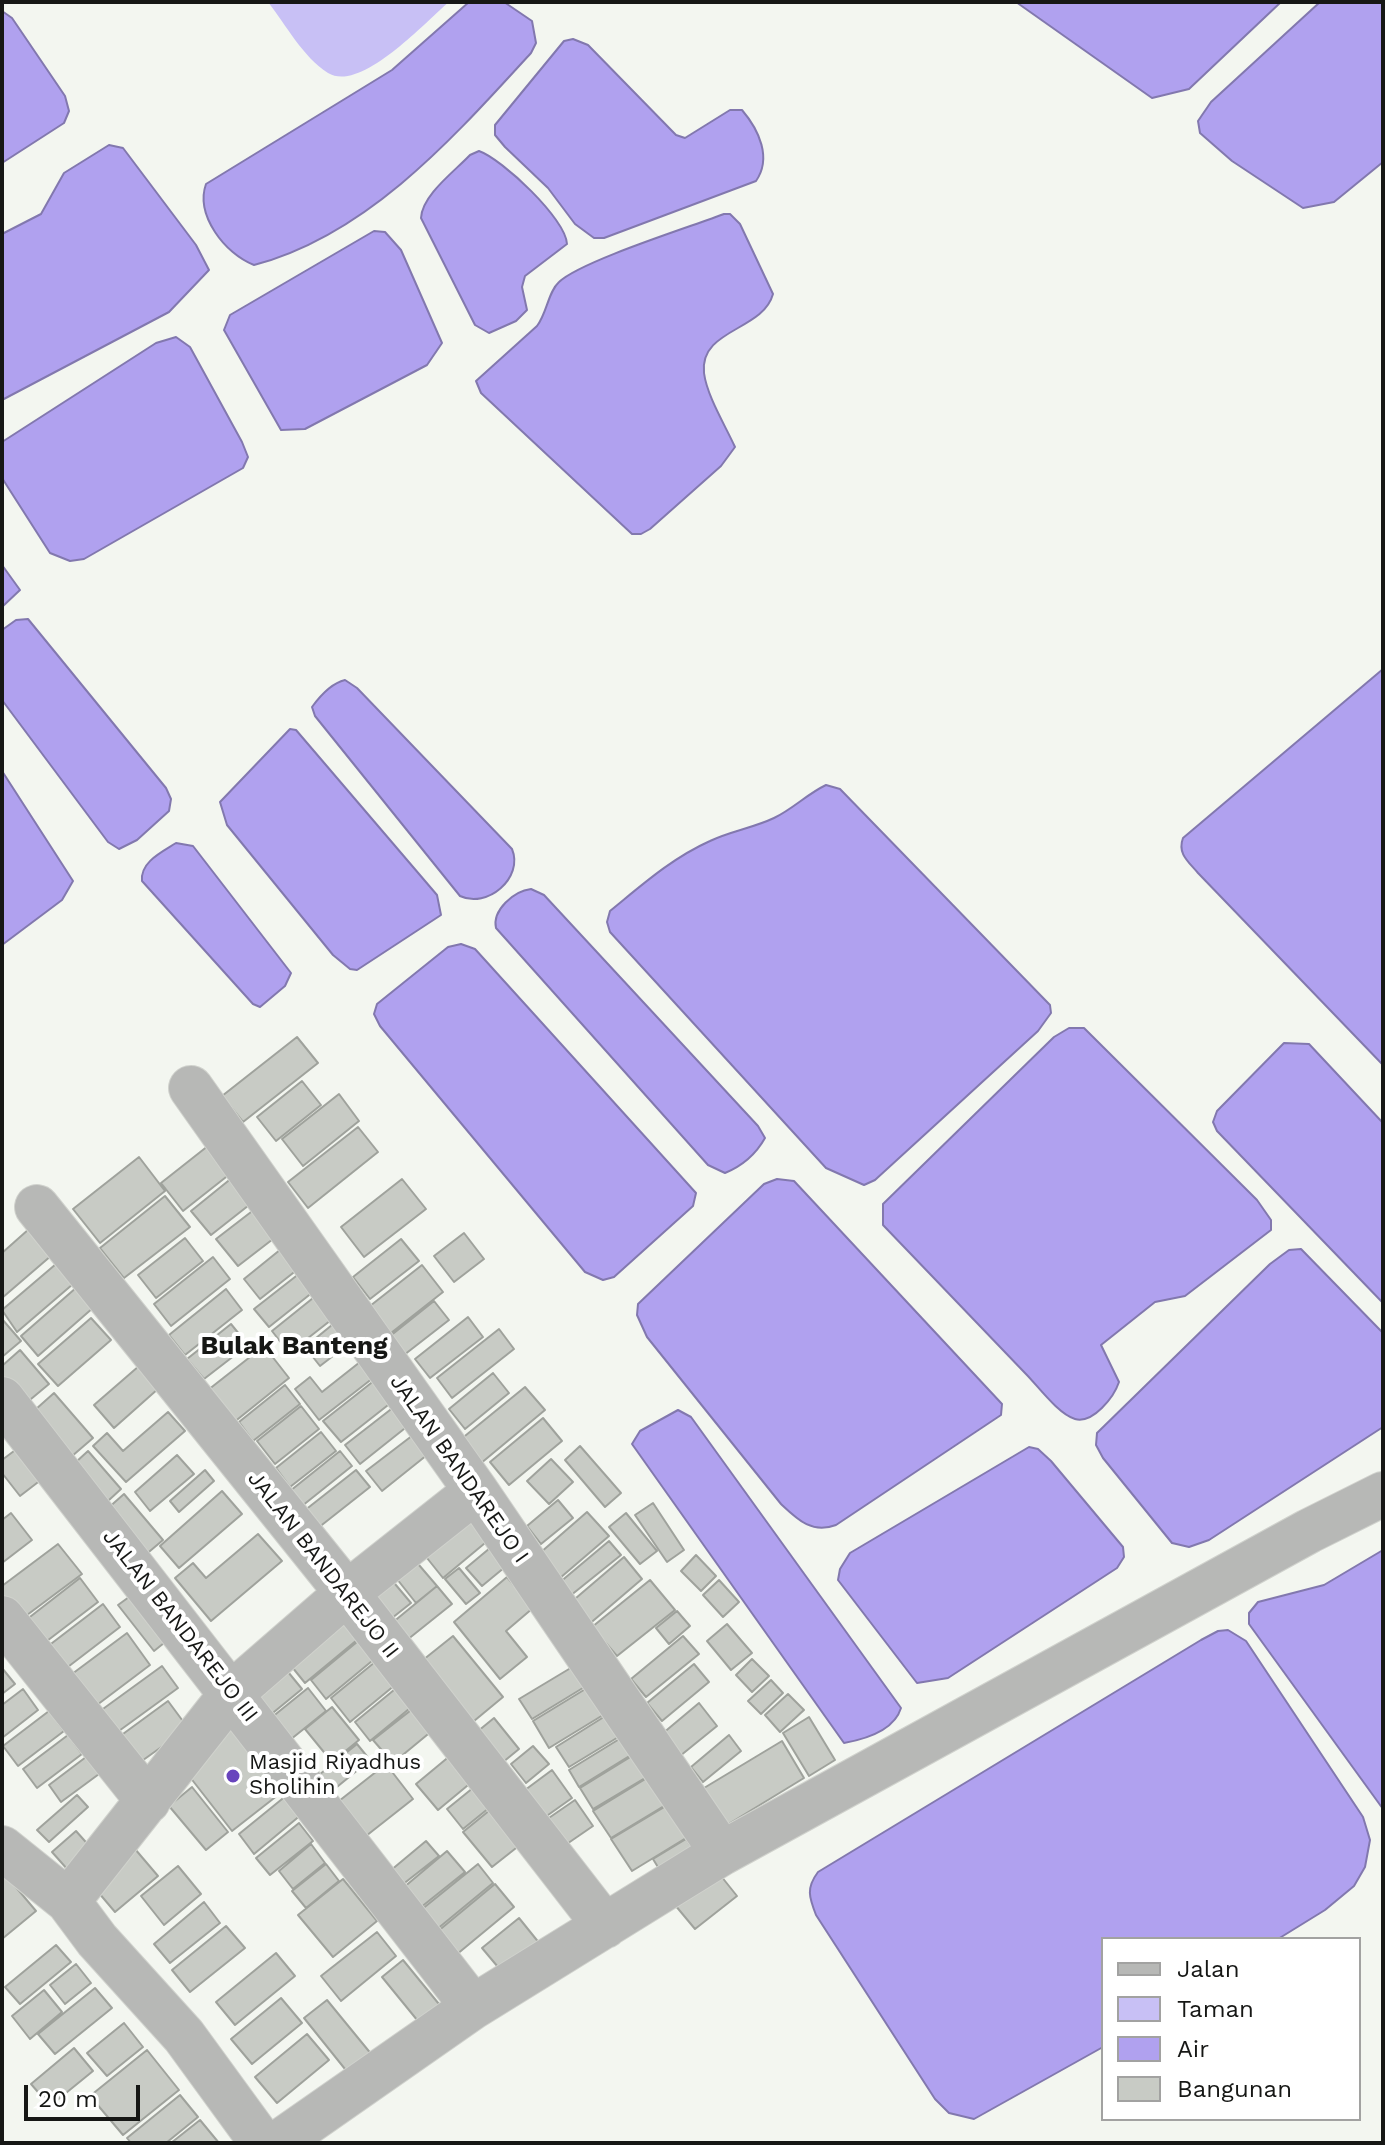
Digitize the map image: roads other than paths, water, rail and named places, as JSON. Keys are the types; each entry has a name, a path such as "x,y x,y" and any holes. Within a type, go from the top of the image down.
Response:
{"street":[{"name":"JALAN BANDAREJO I","path":"191,1088 476,1491 722,1853"},
{"name":"JALAN BANDAREJO II","path":"37,1207 347,1593 605,1926"},
{"name":"JALAN BANDAREJO III","path":"2,1399 473,2007"},
{"path":"68,1901 232,1693 347,1593 476,1491"},
{"path":"278,2143 473,2007 722,1853 1309,1531 1383,1494"},
{"path":"2,1618 148,1801"},
{"path":"2,1848 68,1901 97,1940 184,2036 262,2143"}],"water":[{"path":"469,2 504,2 532,21 536,43 531,53 440,149 371,207 335,231 295,251 254,265 223,243 205,208 206,184 392,70"},
{"path":"1016,2 1281,2 1189,89 1152,98"},
{"path":"1320,2 1383,2 1383,162 1334,202 1303,208 1232,161 1200,133 1198,121 1211,102"},
{"path":"2,11 12,18 65,96 69,111 64,123 2,163"},
{"path":"573,39 588,45 676,135 685,138 730,110 742,110 754,126 763,154 761,172 756,181 604,238 594,238 575,224 548,188 495,135 495,125 564,41"},
{"path":"109,145 123,148 196,245 209,270 169,312 2,400 2,234 41,214 64,173"},
{"path":"479,151 502,165 531,191 556,220 567,244 525,276 522,287 527,310 516,321 489,333 475,325 421,218 433,192 470,155"},
{"path":"730,214 740,224 773,294 757,316 721,338 705,358 704,373 709,391 735,447 721,466 650,529 641,534 632,534 481,393 476,381 537,326 559,282 589,264"},
{"path":"374,231 385,232 401,250 442,343 427,365 305,429 281,430 224,330 230,315"},
{"path":"176,337 190,347 242,442 248,457 243,468 84,559 70,561 50,553 2,478 2,442 156,343"},
{"path":"2,565 20,590 2,607"},
{"path":"28,619 166,788 171,799 169,811 137,840 119,849 108,842 2,700 2,630 16,620"},
{"path":"1383,669 1383,1065 1198,873 1185,857 1182,844 1183,838"},
{"path":"345,680 357,688 512,849 513,870 501,888 481,898 460,896 315,716 312,707 331,687"},
{"path":"290,729 296,730 437,895 441,915 357,970 350,969 333,955 227,825 220,802"},
{"path":"2,771 73,881 62,900 2,945"},
{"path":"826,785 840,789 1050,1005 1051,1013 1038,1031 875,1180 864,1185 826,1168 610,932 607,922 610,911 683,855 718,838 774,818"},
{"path":"176,843 193,846 291,973 285,986 260,1007 253,1004 142,881 148,863"},
{"path":"531,889 544,895 758,1126 765,1138 743,1163 725,1173 708,1165 496,928 497,915 506,902 518,893"},
{"path":"461,944 475,949 696,1193 693,1206 614,1277 603,1280 585,1272 380,1026 374,1014 377,1004 448,947"},
{"path":"1069,1028 1084,1028 1257,1200 1271,1220 1271,1230 1185,1296 1155,1302 1101,1345 1119,1382 1102,1408 1082,1419 1075,1419 1055,1406 883,1225 883,1204 1054,1037"},
{"path":"1284,1043 1309,1044 1383,1123 1383,1303 1217,1131 1213,1122 1217,1111"},
{"path":"777,1179 794,1181 1002,1404 1001,1415 836,1525 820,1528 806,1524 781,1504 647,1337 637,1315 638,1304 764,1184"},
{"path":"1301,1249 1383,1333 1383,1427 1209,1540 1189,1547 1172,1543 1103,1458 1096,1445 1097,1433 1270,1264 1289,1250"},
{"path":"678,1410 691,1417 901,1708 886,1728 844,1743 632,1444 640,1431"},
{"path":"1029,1447 1038,1449 1051,1461 1123,1547 1124,1557 1117,1568 948,1678 917,1683 838,1580 840,1569 850,1553"},
{"path":"1383,1550 1383,1809 1249,1624 1249,1613 1258,1602 1324,1585"},
{"path":"1228,1630 1246,1641 1363,1817 1370,1840 1365,1867 1354,1886 1325,1910 1281,1937 1101,1937 1101,2048 974,2119 949,2113 935,2099 816,1915 810,1893 814,1878 818,1872 1218,1631"}],"place":[{"name":"Masjid Riyadhus Sholihin","path":"233,1776"}],"district":[{"name":"Bulak Banteng","path":"294,1346"}]}
